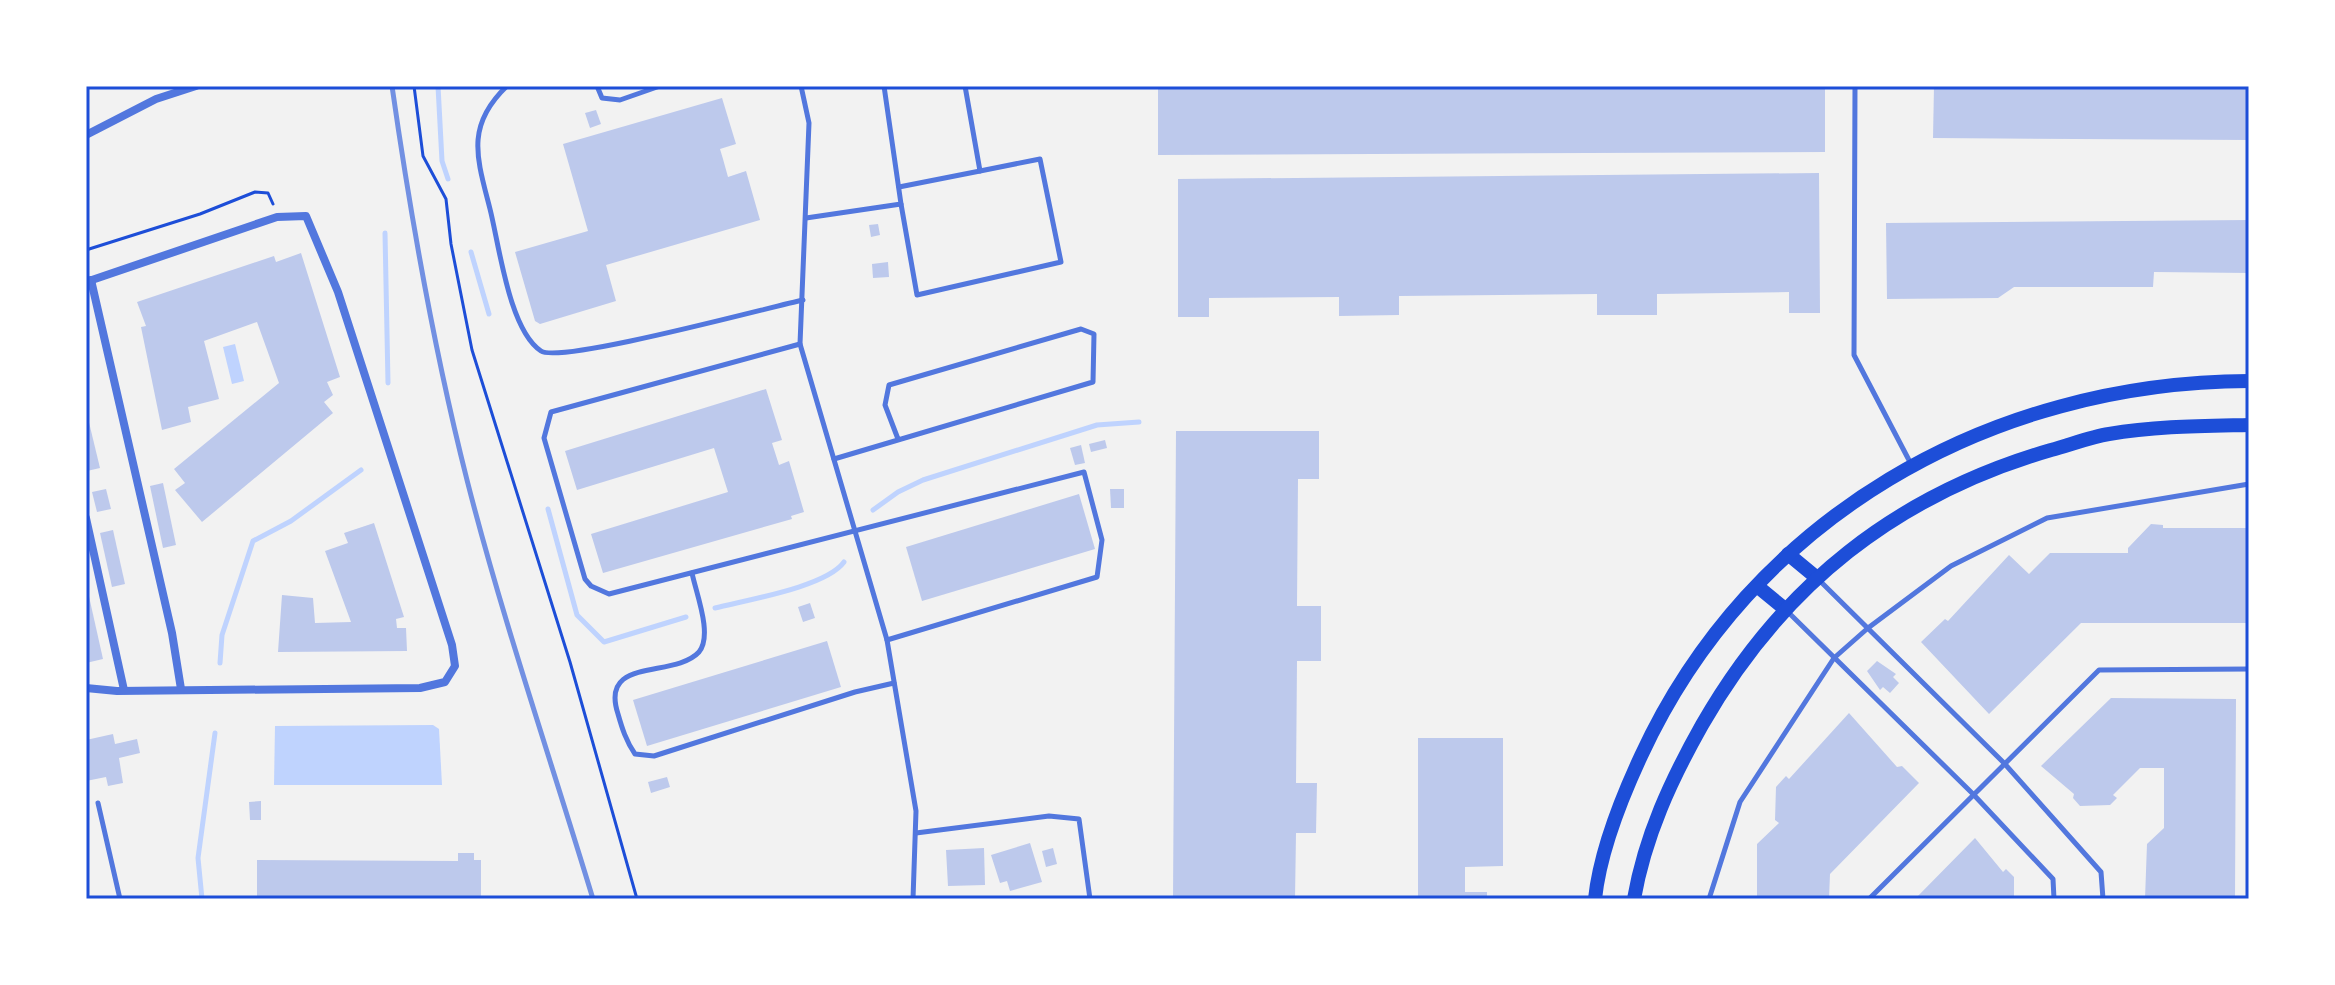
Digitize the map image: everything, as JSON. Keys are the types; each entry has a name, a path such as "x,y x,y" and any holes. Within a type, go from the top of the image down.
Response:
{"main road":[{"path":"1595,899 1623,795 1666,703 1710,640 1757,586 1788,554 1863,494 1911,464 1967,437 2070,403 2156,386 2249,381"},
{"path":"1634,899 1641,858 1675,773 1733,671 1785,609 1817,578 1915,506 1960,482 2026,458 2108,434 2169,427 2249,425"},
{"path":"1788,554 1817,578"},
{"path":"1757,586 1785,609"}],"street":[{"path":"86,135 156,99 196,86"},
{"path":"86,688 124,690 431,687 452,676 454,652 338,292 306,216 277,217 89,281 172,633 181,689"},
{"path":"86,518 124,690"}],"lane":[{"path":"507,86 480,120 477,158 512,302 530,338 541,351 557,355 626,342 803,300"},
{"path":"597,86 602,98 620,100 660,86"},
{"path":"801,86 809,123 800,344 887,640 916,811 913,899"},
{"path":"884,86 901,204 917,295 1061,262 1040,159 899,187"},
{"path":"965,86 980,171"},
{"path":"1855,86 1854,355 1911,464"},
{"path":"806,218 901,204"},
{"path":"834,459 1093,382 1094,334 1081,329 889,385 885,405 898,439"},
{"path":"800,344 551,412 546,421 544,438 585,579 591,586 609,594 1084,472 1102,540 1097,577 887,640"},
{"path":"1709,899 1740,802 1834,658 1868,628 1951,566 2047,518 2249,484"},
{"path":"692,573 705,637 699,652 685,660 624,678 616,687 614,702 626,741 635,754 654,756 855,692 894,683"},
{"path":"1817,578 2004,763 2101,872 2103,899"},
{"path":"1785,609 1973,794 2053,879 2054,899"},
{"path":"1869,899 2099,670 2249,669"},
{"path":"98,803 120,899"},
{"path":"916,833 1049,816 1079,819 1090,899"}],"path":[{"path":"414,86 423,156 446,199 451,244 472,350 570,662 637,899"},
{"path":"86,250 200,214 255,192 268,193 273,204"}],"water":[{"path":"235,344 244,381 232,384 223,347"},
{"path":"433,725 439,729 442,785 274,785 275,726"}],"building":[{"path":"1158,86 1825,86 1825,152 1158,155"},
{"path":"1934,86 2249,86 2249,140 1933,138"},
{"path":"722,98 736,144 720,149 728,177 746,171 760,220 606,265 616,301 540,324 535,321 515,252 588,231 563,144"},
{"path":"596,110 601,124 590,128 585,113"},
{"path":"1819,173 1820,313 1789,313 1789,292 1657,294 1657,315 1597,315 1597,294 1399,296 1399,315 1339,316 1339,297 1209,298 1209,317 1178,317 1178,179"},
{"path":"2249,220 2249,273 2154,272 2153,287 2014,287 1998,298 1887,299 1886,223"},
{"path":"878,224 880,235 871,237 869,225"},
{"path":"301,253 340,377 327,382 333,395 324,402 333,413 202,522 175,490 185,483 174,469 279,383 257,322 204,341 219,399 188,407 191,422 162,430 141,327 146,326 137,302 274,256 276,262"},
{"path":"888,262 889,277 873,278 872,264"},
{"path":"766,389 782,440 772,443 779,465 789,461 804,512 791,516 792,519 603,573 591,534 728,492 714,448 577,490 565,451"},
{"path":"86,410 100,468 87,471 86,467"},
{"path":"1176,431 1319,431 1319,479 1298,479 1297,606 1321,606 1321,661 1297,661 1296,783 1317,783 1316,833 1296,833 1295,899 1173,899"},
{"path":"1105,440 1107,448 1091,452 1089,444"},
{"path":"1081,445 1085,463 1075,465 1070,448"},
{"path":"163,483 176,545 163,548 150,486"},
{"path":"106,489 111,509 97,512 92,492"},
{"path":"1110,489 1124,489 1124,508 1111,508"},
{"path":"1079,494 1095,549 922,601 906,547"},
{"path":"374,523 404,617 396,619 397,628 406,628 407,651 278,652 282,595 313,598 315,623 351,622 325,551 348,543 344,533"},
{"path":"2151,524 2163,525 2163,528 2249,528 2249,623 2081,623 1989,714 1921,642 1945,619 1948,621 2009,555 2029,574 2050,553 2128,553 2128,548"},
{"path":"113,530 125,584 112,587 100,533"},
{"path":"86,583 103,659 86,663"},
{"path":"810,603 815,618 803,622 798,607"},
{"path":"827,641 841,687 647,746 633,700"},
{"path":"1877,661 1896,674 1893,677 1899,683 1890,693 1883,687 1880,690 1867,671"},
{"path":"2111,698 2236,699 2235,899 2145,899 2147,844 2164,828 2164,768 2140,768 2113,795 2117,798 2110,805 2080,806 2073,798 2074,794 2041,766"},
{"path":"1849,713 1897,767 1902,766 1919,783 1830,874 1829,899 1757,899 1757,844 1779,823 1775,820 1776,787 1786,776 1789,779"},
{"path":"113,734 115,744 137,739 140,753 119,758 123,783 108,786 106,777 86,781 86,740"},
{"path":"1418,738 1503,738 1503,866 1465,867 1465,892 1487,892 1487,899 1418,899"},
{"path":"667,777 670,787 651,793 648,782"},
{"path":"261,801 261,820 250,820 249,802"},
{"path":"1975,838 2003,872 2006,869 2014,877 2014,897 1915,899"},
{"path":"1030,843 1042,882 1010,891 1007,881 1000,883 991,855"},
{"path":"984,848 985,885 948,886 946,850"},
{"path":"1053,848 1057,864 1046,867 1042,851"},
{"path":"458,853 474,853 474,860 481,860 481,899 257,899 257,860 458,861"}],"waterway":[{"path":"438,86 442,161 448,179"},
{"path":"385,233 388,383"},
{"path":"471,252 489,314"},
{"path":"873,510 898,492 923,480 1097,425 1139,422"},
{"path":"220,663 222,635 253,541 291,521 361,470"},
{"path":"548,509 577,615 604,642 686,617"},
{"path":"715,608 765,597 821,579 844,562"},
{"path":"202,899 198,858 215,733"}],"railway":[{"path":"392,86 424,284 467,480 512,638 593,899"}]}
